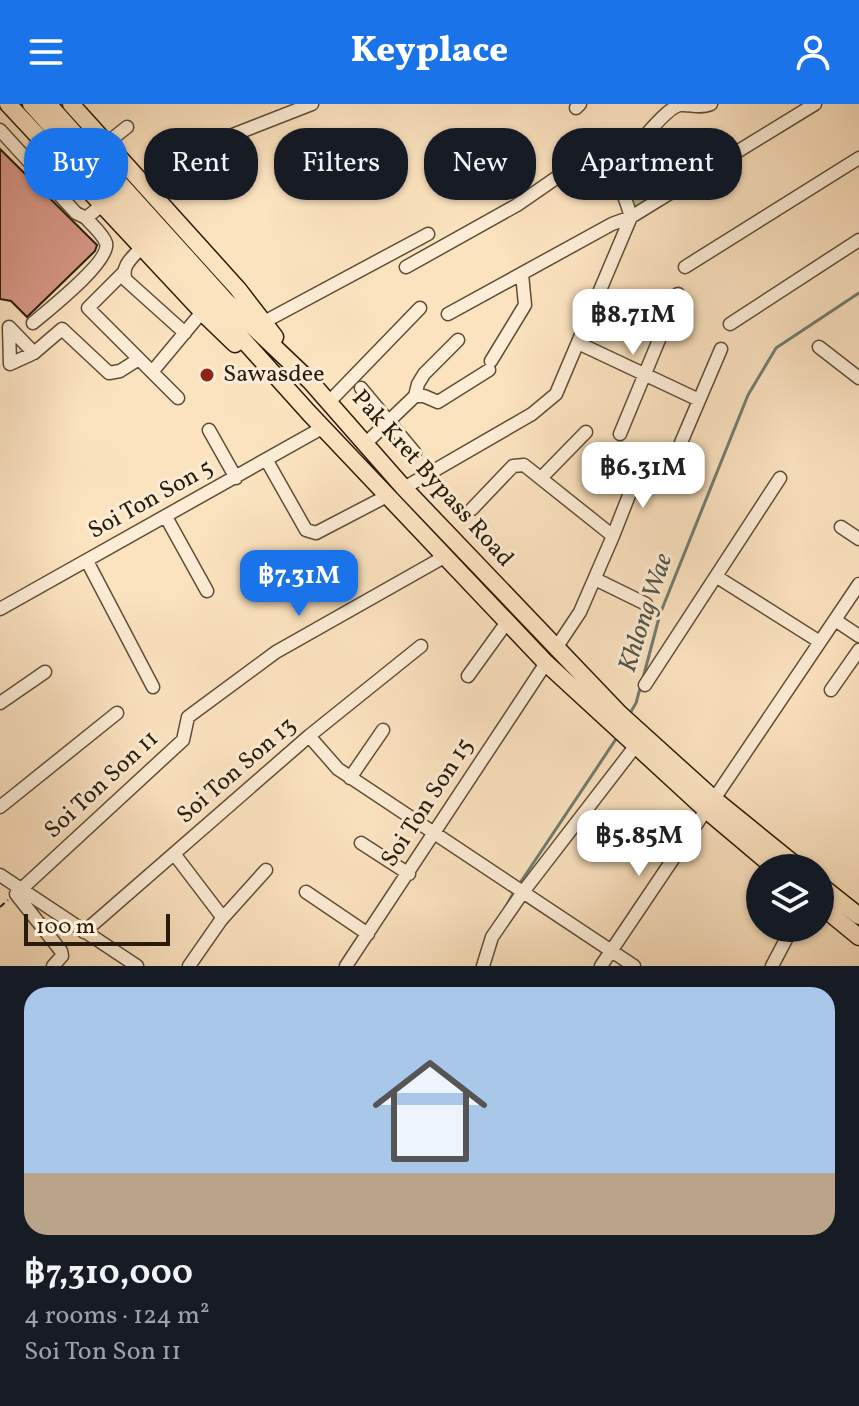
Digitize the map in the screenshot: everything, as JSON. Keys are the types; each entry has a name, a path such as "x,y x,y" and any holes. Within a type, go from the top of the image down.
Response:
{"main road":[{"name":"Pak Kret Bypass Road","path":"48,104 322,428 507,622 551,655"},
{"path":"71,104 93,128"},
{"name":"Pak Kret Bypass Road","path":"19,107 140,214 310,381 551,655 761,854"},
{"path":"19,107 102,205 202,312 309,413"},
{"path":"128,166 238,289 310,381"},
{"name":"Pak Kret Bypass Road","path":"710,804 780,854"},
{"path":"834,896 859,916"},
{"path":"834,916 859,937"}],"street":[{"path":"250,128 312,104"},
{"path":"654,128 670,110 679,105 700,108 711,104"},
{"path":"448,314 612,224 631,217 815,104"},
{"path":"0,130 76,213 86,218 106,244 106,251 92,271 33,323"},
{"path":"685,267 859,158"},
{"path":"406,267 517,205 552,181"},
{"path":"404,488 532,414 556,394 631,217 626,200"},
{"path":"86,218 102,205"},
{"path":"264,322 428,234"},
{"path":"730,324 859,240"},
{"path":"142,247 124,267 126,280 185,333"},
{"path":"123,273 88,308 178,398"},
{"path":"415,396 438,402 490,365 525,305 522,274"},
{"path":"620,434 678,294"},
{"path":"329,402 420,308"},
{"path":"152,372 202,312"},
{"path":"34,353 62,329 109,373 120,371 139,359"},
{"path":"365,444 415,396 424,374 458,340"},
{"path":"578,343 699,400"},
{"path":"819,347 859,378"},
{"path":"674,459 721,349"},
{"path":"361,388 415,453"},
{"name":"Soi Ton Son 5","path":"0,609 322,428"},
{"path":"209,430 236,478"},
{"path":"541,478 586,432"},
{"path":"267,461 306,530 311,533 387,496"},
{"path":"472,509 513,466 524,465 613,536"},
{"name":"Soi Ton Son 15","path":"346,966 580,612 639,470"},
{"path":"645,685 780,478"},
{"path":"166,517 207,591"},
{"path":"841,527 859,539"},
{"name":"Soi Ton Son 11","path":"21,889 183,740 188,717 276,652 444,557"},
{"path":"87,561 153,687"},
{"path":"717,577 820,642"},
{"path":"595,579 646,604"},
{"path":"601,966 859,584"},
{"path":"835,620 859,636"},
{"path":"468,676 507,622"},
{"name":"Soi Ton Son 13","path":"84,932 309,736 421,646"},
{"path":"831,690 859,650"},
{"path":"0,703 45,672"},
{"path":"0,807 117,713"},
{"path":"350,778 383,730"},
{"path":"309,736 333,766 634,966"},
{"path":"483,966 495,933 521,892 638,740"},
{"path":"361,843 409,874"},
{"path":"175,855 223,918"},
{"path":"189,966 223,918 266,870"},
{"path":"0,875 137,966"},
{"path":"21,889 16,894 61,951 62,956 53,966"},
{"path":"306,892 368,934"},
{"path":"772,966 785,942"}],"shaded area":[{"path":"624,200 659,200 631,217"}],"building":[{"path":"0,149 24,173 24,200 52,200 97,245 95,251 27,317 11,301 0,299"}],"waterway":[{"name":"Khlong Wae","path":"643,678 660,614 748,395 776,348 859,293"},
{"name":"Khlong Wae","path":"629,715 641,685"},
{"name":"Khlong Wae","path":"518,886 618,736"},
{"name":"Khlong Wae","path":"504,910 514,892"}],"place":[{"name":"Sawasdee","path":"207,375"}]}
